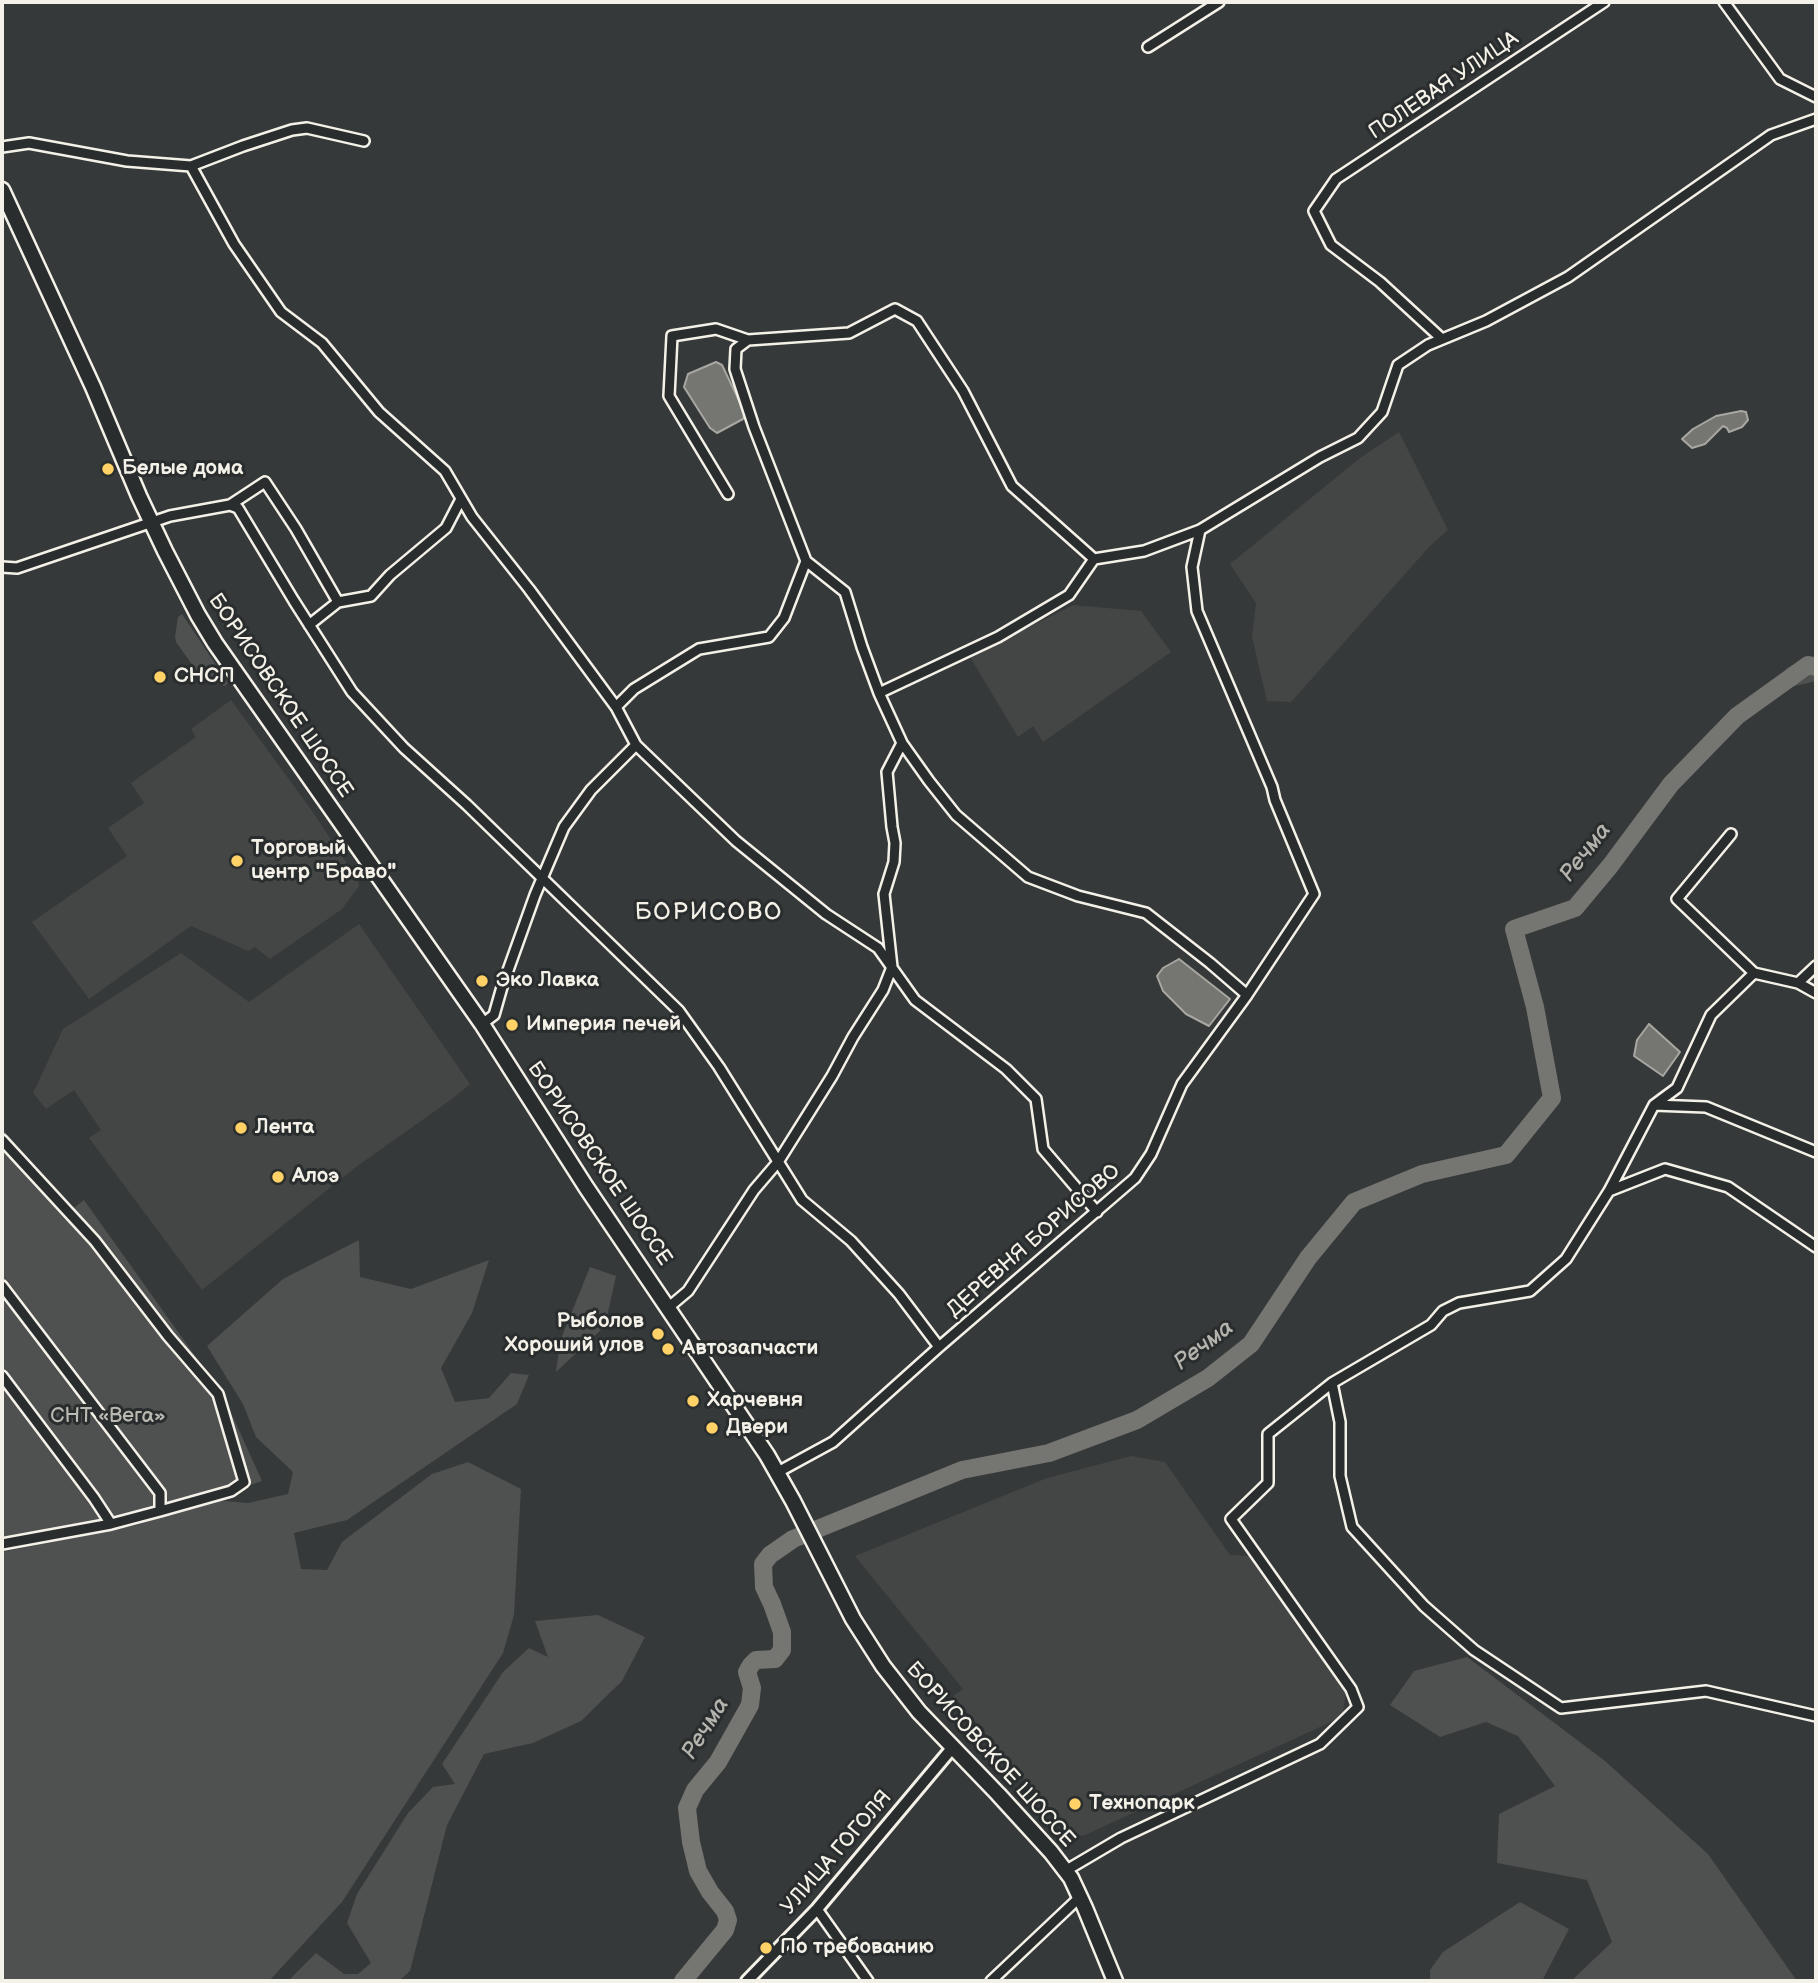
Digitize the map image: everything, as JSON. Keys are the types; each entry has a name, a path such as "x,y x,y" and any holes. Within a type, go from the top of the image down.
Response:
{"main road":[{"name":"БОРИСОВСКОЕ ШОССЕ","path":"2,190 93,387 151,521 215,643 482,1024 586,1187 778,1472 853,1619 883,1667 919,1712 998,1794 1065,1871 1080,1897 1115,1981"}],"street":[{"path":"1148,47 1219,2"},
{"name":"ПОЛЕВАЯ УЛИЦА","path":"1442,339 1380,282 1331,245 1314,211 1336,179 1604,2"},
{"path":"1724,2 1780,79 1816,97"},
{"path":"880,693 998,637 1069,594 1094,559 1144,551 1200,530 1320,457 1358,438 1382,412 1398,365 1428,345 1486,321 1567,277 1771,135 1816,119"},
{"path":"2,147 29,143 127,161 191,166 243,146 307,128 364,141"},
{"path":"191,166 234,244 281,312 322,343 379,412 445,471 472,517 616,707 636,745 736,841 826,914 878,948 915,1000 1006,1069 1036,1099 1043,1150 1097,1212"},
{"path":"728,494 669,396 672,336 716,329 748,340 849,333 895,309 917,321 963,391 1012,486 1094,559"},
{"path":"748,340 736,349 735,369 754,427 806,561 845,592 862,647 902,743 929,782 956,815 1028,877 1078,895 1146,913 1210,962 1247,995"},
{"path":"2,567 17,568 151,521 230,505 265,482 338,602"},
{"path":"309,625 338,602 371,596 390,575 446,528 461,499"},
{"path":"230,505 238,508 352,692 404,748 467,804 679,1011 719,1067 802,1200 851,1241 898,1294 939,1347"},
{"name":"ДЕРЕВНЯ БОРИСОВО","path":"778,1472 833,1442 1135,1178 1151,1154 1182,1084 1247,995 1314,894 1197,611 1192,567 1200,530"},
{"path":"616,707 634,689 699,649 769,637 784,618 806,561"},
{"path":"669,1307 688,1292 754,1189 778,1162 883,990 891,967 884,894 894,862 895,843 887,772 902,743"},
{"path":"482,1024 494,1015 535,895 564,827 591,790 636,745"},
{"path":"1731,834 1676,899 1754,973 1798,983 1816,993"},
{"path":"1798,983 1816,966"},
{"path":"1065,1871 1121,1838 1321,1744 1357,1707 1351,1689 1231,1520 1268,1483 1268,1434 1332,1383 1431,1325 1443,1311 1459,1303 1531,1292 1566,1259 1609,1191 1654,1105 1677,1088 1711,1015 1754,973"},
{"path":"1654,1105 1706,1107 1816,1152"},
{"path":"2,1140 95,1241 168,1336 218,1394 244,1482 230,1491 111,1524 2,1544"},
{"path":"1609,1191 1665,1168 1728,1187 1816,1247"},
{"path":"2,1286 160,1493 160,1511"},
{"path":"2,1376 111,1524"},
{"path":"1332,1383 1340,1422 1340,1476 1352,1527 1424,1606 1474,1650 1561,1708 1706,1691 1816,1716"},
{"name":"УЛИЦА ГОГОЛЯ","path":"747,1981 817,1909 953,1747"},
{"path":"992,1981 1080,1897"},
{"path":"817,1909 868,1981"}],"shaded area":[{"path":"716,362 722,365 745,413 743,419 717,433 710,428 684,387 688,374"},
{"path":"1746,412 1748,420 1742,427 1729,432 1723,426 1705,444 1692,448 1682,439 1693,429 1716,416"},
{"path":"1399,432 1448,530 1430,546 1291,702 1267,701 1252,637 1256,603 1230,564 1360,458"},
{"path":"1073,605 1141,611 1171,652 1043,742 1033,726 1018,737 970,657"},
{"path":"231,700 310,808 358,880 359,886 342,909 270,959 255,947 248,951 191,926 89,999 32,922 127,856 108,828 144,803 131,783 196,737 191,729"},
{"path":"359,924 470,1084 356,1167 202,1290 89,1138 101,1130 74,1090 46,1109 33,1093 63,1029 181,953 249,1002"},
{"path":"1179,959 1230,999 1209,1026 1186,1014 1163,991 1157,976 1163,968"},
{"path":"1649,1024 1680,1052 1663,1076 1634,1056 1637,1040"},
{"path":"1131,1456 1165,1462 1230,1555 1252,1556 1346,1692 1343,1711 1333,1721 1083,1836 1071,1834 953,1696 963,1689 855,1556 1047,1478"}],"green space":[{"path":"182,614 228,683 225,686 203,680 176,642 178,617"},
{"path":"1816,655 1816,681 1770,692 1787,668"},
{"name":"СНТ «Вега»","path":"2,1128 70,1211 84,1200 223,1395 262,1481 166,1514 2,1549"},
{"path":"359,1240 360,1277 411,1289 489,1260 472,1313 441,1368 455,1402 489,1398 511,1373 529,1375 517,1404 347,1520 294,1533 301,1569 327,1570 342,1542 432,1474 468,1462 521,1489 514,1615 503,1653 342,1902 269,1981 2,1981 2,1552 137,1525 213,1500 248,1503 288,1494 293,1472 256,1437 243,1404 207,1346 283,1279"},
{"path":"590,1267 616,1276 605,1326 556,1372 560,1341"},
{"path":"598,1615 645,1637 622,1681 581,1721 533,1743 484,1754 447,1825 410,1971 399,1981 288,1981 316,1953 344,1974 358,1974 371,1963 347,1923 357,1894 408,1813 433,1787 455,1784 442,1764 503,1672 529,1648 548,1657 535,1621"},
{"path":"1467,1657 1605,1761 1708,1854 1797,1981 1571,1981 1612,1942 1587,1880 1497,1863 1499,1814 1555,1786 1518,1736 1486,1722 1440,1737 1390,1705 1414,1671"},
{"path":"1520,1902 1569,1929 1542,1981 1430,1981 1430,1970 1443,1952"}],"waterway":[{"name":"Речма","path":"683,1981 725,1930 728,1920 725,1911 698,1871 687,1808 695,1790 718,1762 750,1705 752,1688 747,1672 751,1665 756,1660 775,1659 782,1650 782,1632 764,1587 763,1564 770,1555 793,1539 962,1470 1049,1453 1137,1420 1208,1378 1251,1344 1308,1258 1354,1202 1422,1174 1506,1155 1552,1098 1535,1007 1514,929 1575,908 1671,784 1737,716 1808,665 1816,667"}],"place":[{"name":"Белые дома","path":"108,469"},
{"name":"СНСП","path":"160,677"},
{"name":"Торговый центр \"Браво\"","path":"237,861"},
{"name":"Эко Лавка","path":"482,981"},
{"name":"Империя печей","path":"512,1025"},
{"name":"Лента","path":"241,1128"},
{"name":"Алоэ","path":"278,1177"},
{"name":"Рыболов Хороший улов","path":"658,1334"},
{"name":"Автозапчасти","path":"668,1349"},
{"name":"Харчевня","path":"693,1401"},
{"name":"Двери","path":"712,1428"},
{"name":"Технопарк","path":"1075,1804"},
{"name":"По требованию","path":"766,1948"}],"district":[{"name":"БОРИСОВО","path":"709,913"}]}
